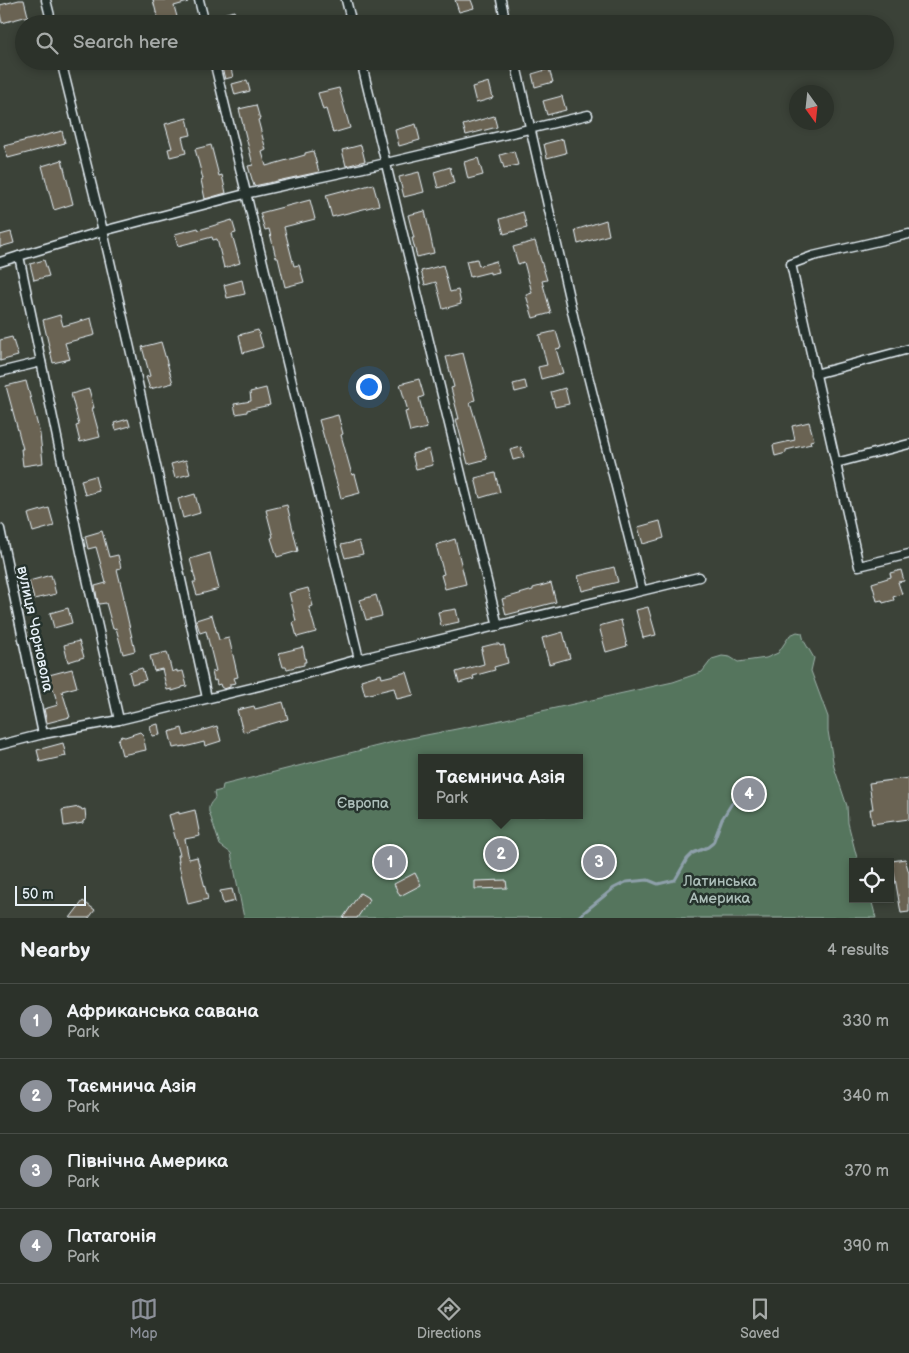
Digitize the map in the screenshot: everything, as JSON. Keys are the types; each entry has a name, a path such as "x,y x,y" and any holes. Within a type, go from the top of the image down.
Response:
{"street":[{"path":"46,0 50,15"},
{"path":"199,0 203,15"},
{"path":"346,0 350,15"},
{"path":"501,0 504,15"},
{"path":"63,70 103,230 207,698"},
{"path":"216,70 359,659"},
{"path":"364,70 498,626"},
{"path":"517,70 575,324 642,590"},
{"path":"0,262 103,230 245,194 588,115"},
{"path":"909,234 813,256 791,264 859,566 909,554"},
{"path":"19,256 81,552 119,720"},
{"path":"815,374 909,350"},
{"path":"0,372 41,362"},
{"path":"836,463 909,444"},
{"name":"вулиця Чорновола","path":"0,529 2,546 43,734"},
{"path":"0,745 43,734 119,720 280,681 359,659 699,577"}],"green space":[{"path":"797,632 802,633 804,641 814,658 811,671 828,717 828,731 834,767 847,806 848,823 857,858 849,858 849,903 872,903 876,918 244,918 231,853 220,845 209,812 209,806 215,798 214,792 222,790 223,785 401,740 673,682 702,672 712,659 722,656 730,657 738,662 766,658 778,653 790,635"}],"building":[{"path":"24,0 28,15 15,15 15,20 2,23 0,5"},
{"path":"153,0 187,0 188,2 174,6 176,15 157,15"},
{"path":"455,0 471,0 474,8 459,12"},
{"path":"234,11 235,15 219,15"},
{"path":"222,70 231,70 233,77 225,79"},
{"path":"549,70 553,82 535,87 532,74"},
{"path":"247,80 250,91 235,95 232,84"},
{"path":"489,82 493,98 476,103 472,87"},
{"path":"339,88 350,128 333,133 326,109 323,110 318,93"},
{"path":"562,96 566,110 547,115 543,101"},
{"path":"256,105 266,150 262,152 266,166 313,151 319,172 254,186 248,166 253,165 239,109"},
{"path":"494,116 497,127 466,135 463,125"},
{"path":"187,118 191,135 182,137 186,153 170,157 168,149 172,148 165,124"},
{"path":"416,124 420,140 399,146 395,130"},
{"path":"62,131 65,143 8,158 4,146"},
{"path":"563,139 566,153 547,158 544,144"},
{"path":"211,145 219,176 222,175 226,193 205,199 201,180 203,179 195,149"},
{"path":"361,145 365,161 346,166 342,150"},
{"path":"514,151 518,165 504,168 500,155"},
{"path":"478,158 483,175 468,179 464,162"},
{"path":"62,160 73,204 54,210 42,166"},
{"path":"450,167 454,183 438,188 434,172"},
{"path":"419,172 424,192 404,197 399,177"},
{"path":"373,184 379,205 332,217 326,195"},
{"path":"310,200 315,219 284,227 294,266 299,265 304,282 285,287 269,229 265,230 260,213"},
{"path":"425,211 434,253 417,257 408,215"},
{"path":"523,212 527,228 504,234 500,219"},
{"path":"232,220 236,233 232,234 240,263 224,268 217,239 213,240 212,237 178,246 175,234 198,228 199,230"},
{"path":"606,220 609,235 578,244 575,230"},
{"path":"11,232 14,243 0,247 0,235"},
{"path":"535,241 547,280 542,281 551,313 533,318 526,295 532,293 524,262 518,264 513,247"},
{"path":"477,259 479,266 496,261 499,272 490,274 490,272 470,277 466,261"},
{"path":"44,260 49,276 34,280 30,264"},
{"path":"443,265 450,292 458,290 461,304 443,309 436,282 425,285 421,271"},
{"path":"242,280 245,294 227,298 224,285"},
{"path":"60,315 63,326 91,318 95,335 65,343 70,359 53,363 43,320"},
{"path":"258,330 263,347 243,353 239,335"},
{"path":"556,331 561,348 556,349 563,373 541,379 538,367 547,365 539,335"},
{"path":"12,337 18,356 0,361 0,340"},
{"path":"161,342 173,383 150,389 146,377 150,376 142,347"},
{"path":"463,353 475,400 470,402 487,459 468,464 456,419 459,419 451,388 454,387 446,357"},
{"path":"419,379 424,396 419,398 427,428 410,432 405,412 408,411 400,384"},
{"path":"26,381 40,434 43,463 23,466 21,449 23,449 6,386"},
{"path":"525,381 527,389 515,392 513,384"},
{"path":"266,388 270,405 236,414 234,404 251,401 250,392"},
{"path":"565,388 569,404 555,407 551,392"},
{"path":"89,389 100,437 80,442 76,426 79,425 71,394"},
{"path":"338,415 343,434 341,435 352,475 355,474 360,493 341,498 319,420"},
{"path":"128,419 130,426 116,430 114,423"},
{"path":"809,422 814,440 810,441 811,444 786,450 786,453 775,456 773,445 795,440 792,426"},
{"path":"521,447 524,457 513,460 510,450"},
{"path":"429,449 433,465 416,469 412,454"},
{"path":"186,460 190,474 175,478 171,464"},
{"path":"495,473 500,492 480,498 475,478"},
{"path":"95,476 99,491 85,495 81,480"},
{"path":"195,494 200,513 183,518 178,499"},
{"path":"287,505 298,551 277,557 271,538 273,537 266,510"},
{"path":"49,508 54,526 33,532 28,514"},
{"path":"660,521 664,538 643,544 638,527"},
{"path":"102,531 109,557 118,555 121,568 117,569 135,651 123,654 116,628 113,629 106,603 99,604 97,598 95,586 106,583 96,547 88,549 85,536"},
{"path":"455,539 466,584 445,589 441,575 444,574 436,545"},
{"path":"359,541 363,554 345,558 341,545"},
{"path":"210,553 219,589 197,595 190,559"},
{"path":"614,567 618,582 582,591 578,576"},
{"path":"901,570 904,581 898,582 902,594 893,597 894,600 883,603 882,600 877,601 872,583 891,577 890,573"},
{"path":"51,575 56,594 34,599 29,581"},
{"path":"551,583 556,602 506,615 502,599"},
{"path":"308,588 313,606 309,607 316,632 297,637 293,622 296,621 289,593"},
{"path":"376,595 382,616 366,620 360,600"},
{"path":"648,607 656,635 643,638 636,610"},
{"path":"68,608 72,623 54,628 50,613"},
{"path":"456,609 459,622 441,626 438,612"},
{"path":"212,615 219,640 229,638 238,677 234,678 236,683 230,684 230,687 224,689 220,684 217,685 216,680 214,681 212,672 216,671 206,631 200,633 196,620"},
{"path":"621,620 627,646 606,652 599,626"},
{"path":"563,632 570,658 549,664 542,638"},
{"path":"79,641 84,657 68,662 64,645"},
{"path":"494,644 504,645 508,663 494,667 495,670 473,676 474,679 459,683 456,672 484,664 482,647"},
{"path":"303,647 306,662 304,662 304,665 287,669 283,667 279,653"},
{"path":"167,652 172,672 177,670 177,672 183,671 187,686 172,691 172,689 167,690 162,669 154,671 150,656"},
{"path":"142,668 146,680 132,684 129,672"},
{"path":"72,669 77,687 62,691 70,717 47,723 44,709 58,705 49,675"},
{"path":"407,672 414,695 397,699 394,688 365,695 361,680 381,674 382,678"},
{"path":"283,702 288,719 243,732 237,710 254,706 255,709"},
{"path":"158,724 160,735 152,736 150,726"},
{"path":"217,726 221,741 205,746 204,742 173,748 169,732 182,728 184,736"},
{"path":"140,732 143,735 146,750 122,755 118,740 121,736 125,737"},
{"path":"63,743 66,756 40,762 37,750"},
{"path":"909,778 909,819 872,824 870,809 873,809 869,783"},
{"path":"79,807 82,810 85,809 86,820 83,823 64,826 62,810"},
{"path":"195,810 200,836 185,839 189,859 197,857 208,899 188,904 178,861 178,855 180,855 169,815"},
{"path":"905,859 909,873 909,912 901,913 894,873 894,861"},
{"path":"415,873 421,885 400,896 394,884"},
{"path":"506,880 507,888 475,889 475,881"},
{"path":"232,889 235,901 223,904 220,891"},
{"path":"360,893 370,899 357,918 343,918"},
{"path":"83,901 95,910 89,918 70,918"}],"waterway":[{"path":"577,918 614,888 626,882 648,880 658,884 675,880 687,859 693,853 713,843 722,819 746,781"}],"place":[{"name":"Патагонія","path":"749,794"},
{"name":"Таємнича Азія","path":"501,854"},
{"name":"Африканська савана","path":"390,862"},
{"name":"Північна Америка","path":"599,862"}],"park label":[{"name":"Європа","path":"363,803"},
{"name":"Латинська Америка","path":"720,890"}]}
